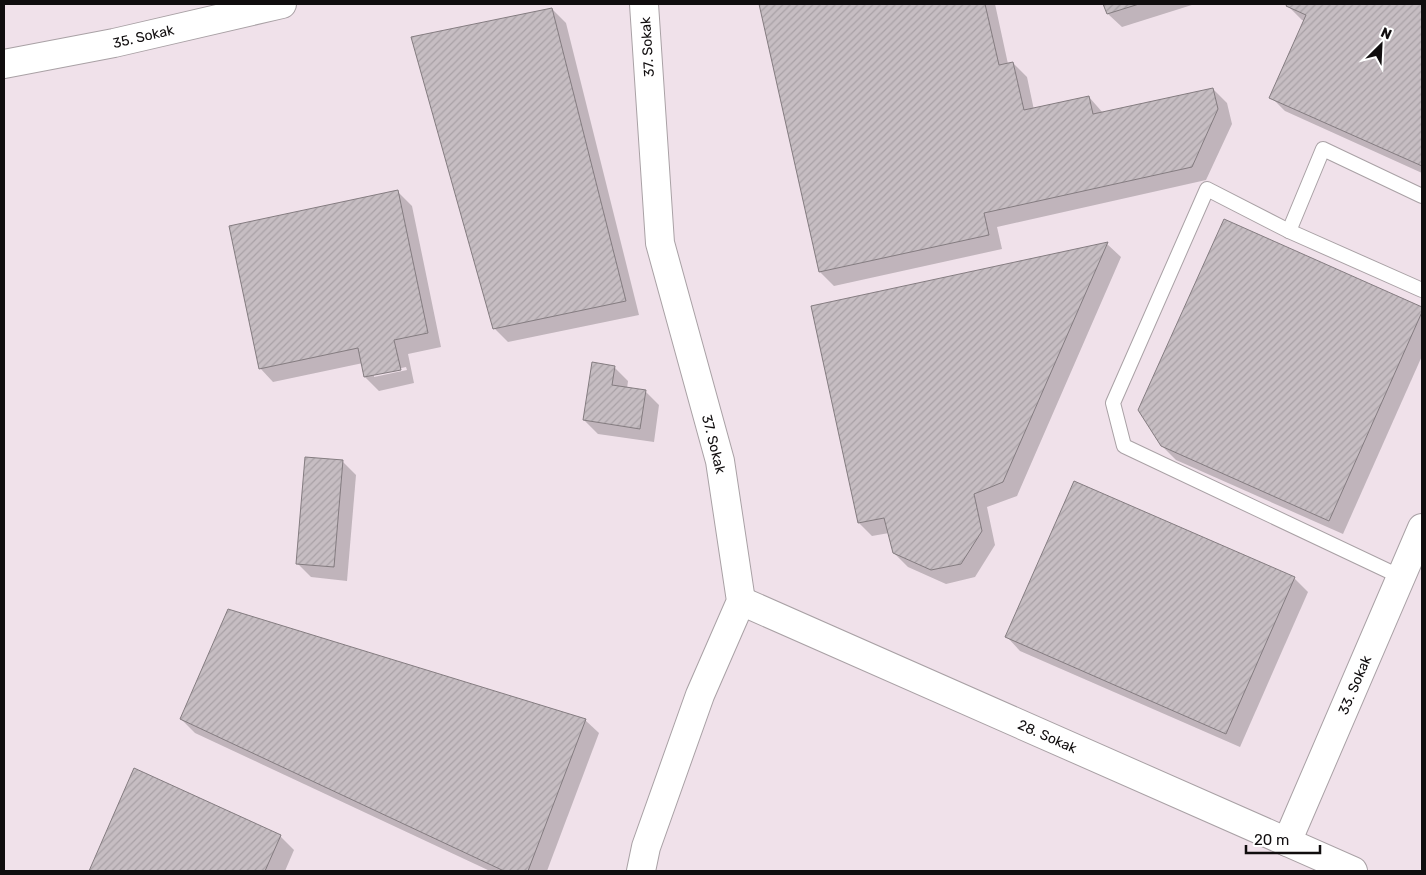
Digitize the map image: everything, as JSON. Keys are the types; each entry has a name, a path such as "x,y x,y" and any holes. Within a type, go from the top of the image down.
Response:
{"street":[{"name":"35. Sokak","path":"4,64 114,43 282,4"},
{"name":"37. Sokak","path":"644,4 660,243 720,461 741,601"},
{"name":"33. Sokak","path":"1287,842 1422,528"},
{"name":"28. Sokak","path":"741,601 1353,871"},
{"path":"641,871 646,847 700,695 741,601"}],"lane":[{"path":"1289,230 1323,149 1422,196"},
{"path":"1401,577 1124,446 1113,403 1207,189 1289,230 1422,290"}],"shaded area":[{"path":"4,4 1422,4 1422,871 4,871"}],"building":[{"path":"759,4 985,4 999,65 1013,62 1024,110 1089,96 1093,114 1213,88 1218,109 1192,167 984,213 989,235 819,272"},
{"path":"1103,4 1139,4 1107,14"},
{"path":"1287,4 1422,4 1422,166 1269,98 1306,15 1286,6"},
{"path":"552,8 626,301 493,329 411,37"},
{"path":"398,190 428,333 394,340 401,370 364,377 358,348 259,369 229,226"},
{"path":"1224,219 1422,307 1422,312 1329,521 1161,446 1138,410"},
{"path":"1108,242 1003,482 974,494 982,531 961,564 931,570 893,553 884,518 858,523 811,306"},
{"path":"592,362 615,366 612,385 646,390 640,429 583,420"},
{"path":"305,457 343,460 334,567 296,564"},
{"path":"1074,481 1295,577 1226,734 1005,637"},
{"path":"228,609 586,719 528,871 504,871 180,719"},
{"path":"134,768 281,835 265,871 89,871"}]}
